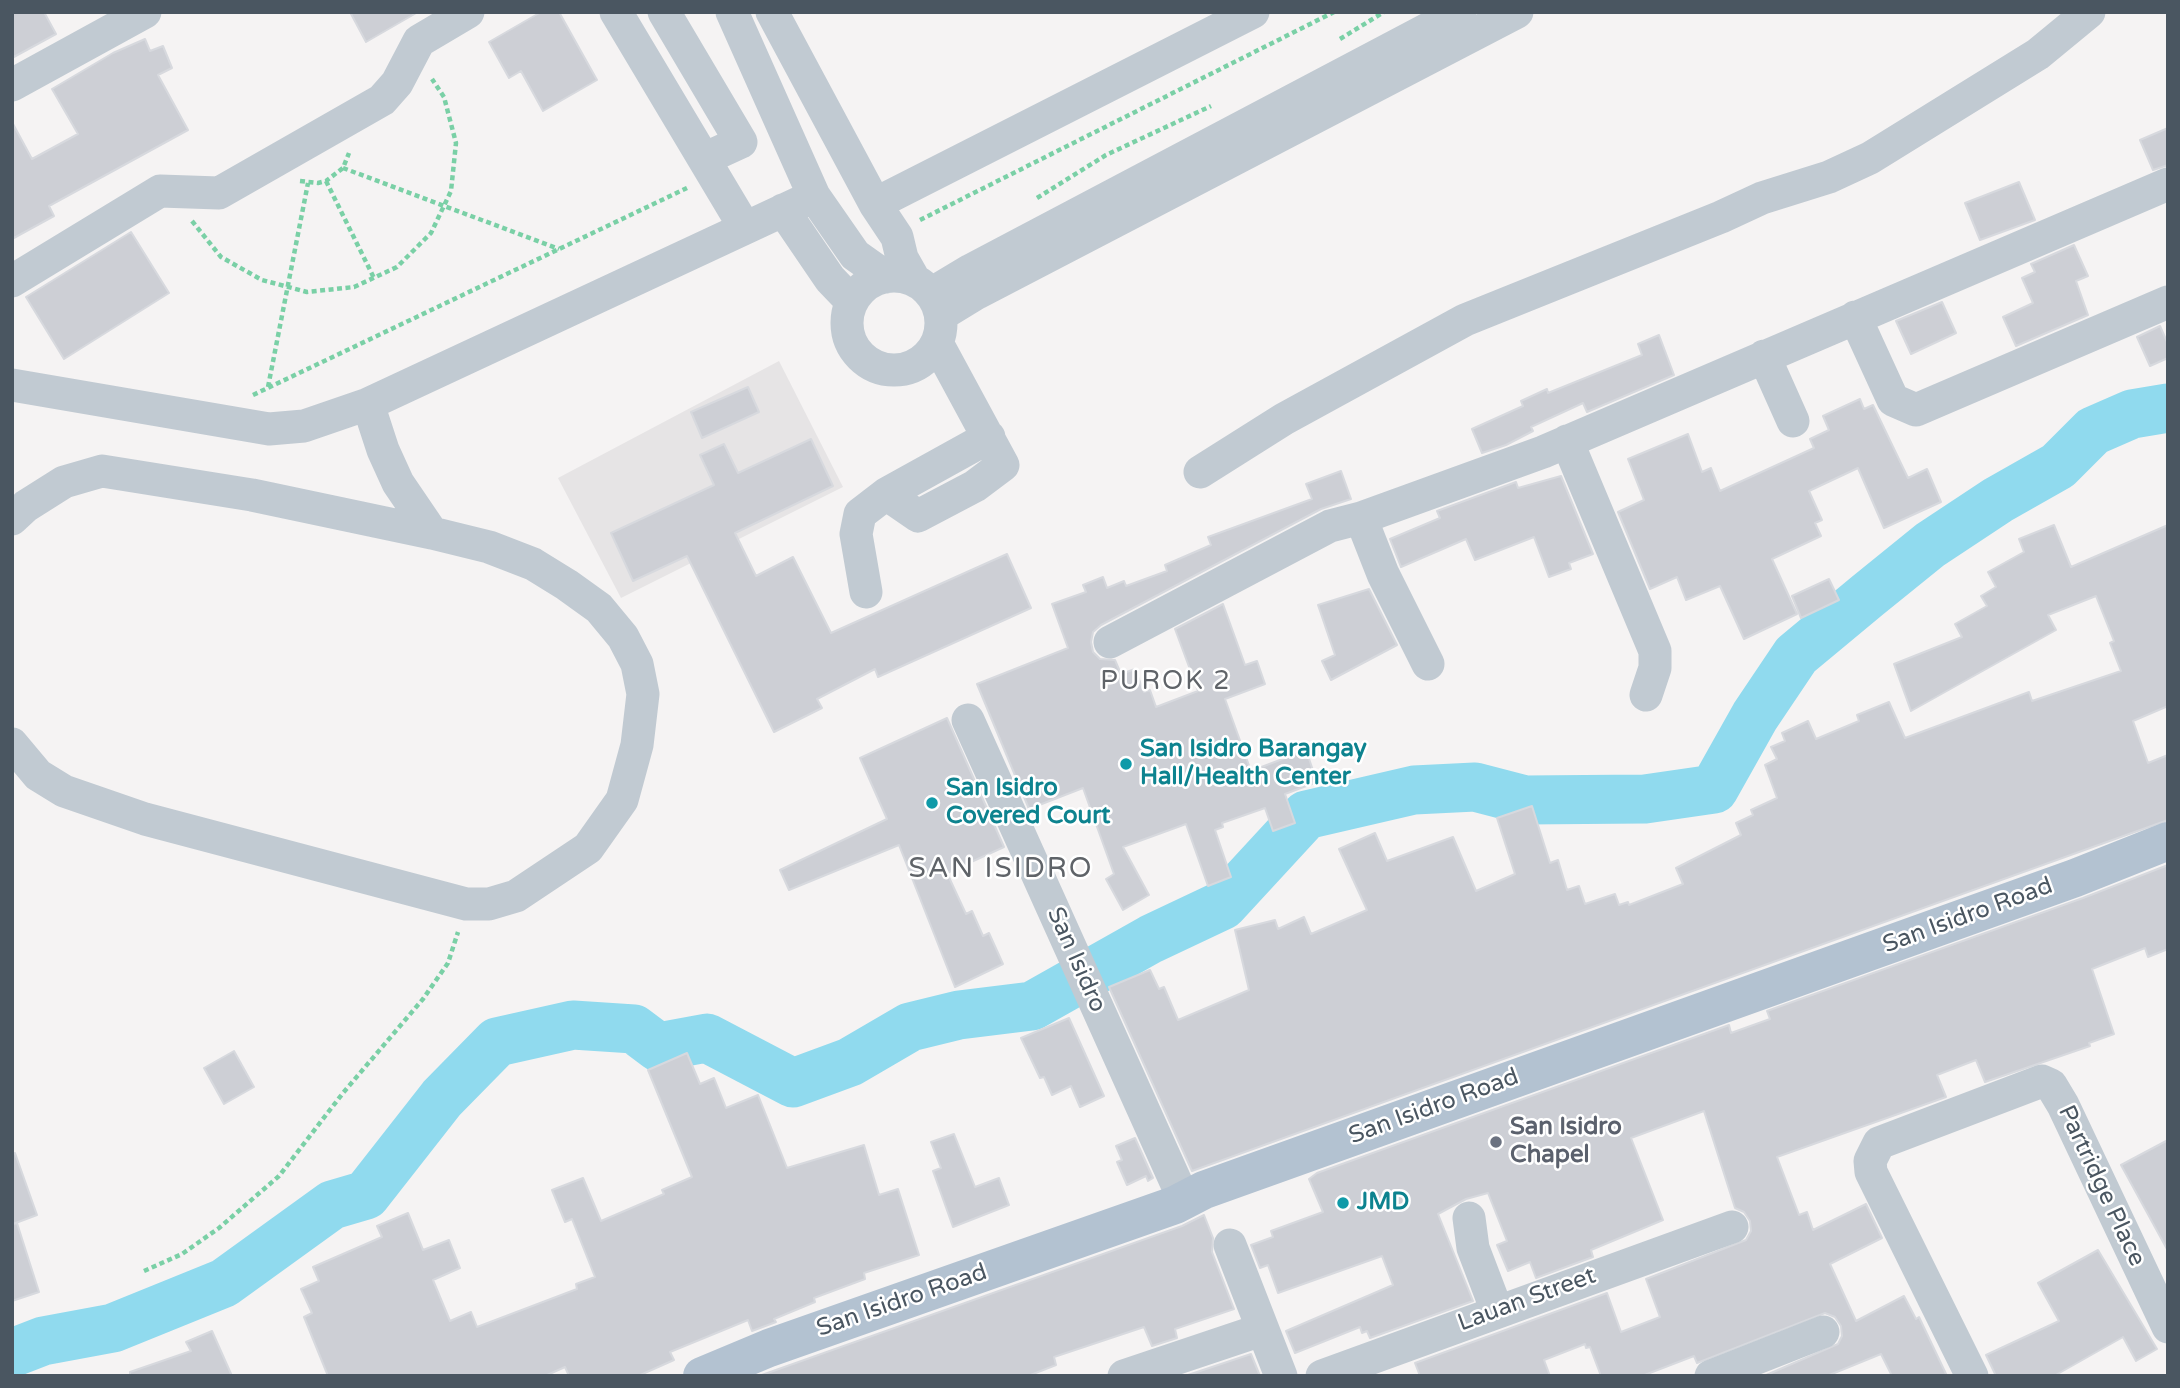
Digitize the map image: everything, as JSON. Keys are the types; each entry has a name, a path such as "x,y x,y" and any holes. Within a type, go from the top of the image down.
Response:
{"main road":[{"name":"San Isidro Road","path":"702,1376 769,1348 1184,1200 1204,1189 2075,878 2168,841"}],"street":[{"path":"12,85 145,12"},
{"path":"12,281 160,191 219,193 382,100 397,83 419,41 468,12"},
{"path":"616,12 745,228"},
{"path":"664,12 741,142 709,167"},
{"path":"732,12 814,196 855,255 922,302 929,356 903,370 873,366 852,346 847,316 852,302 872,281 922,302 977,293 1517,12"},
{"path":"772,12 876,204 894,232 902,258 922,302 989,437 886,494 860,514 856,534 866,592"},
{"path":"876,204 1253,12"},
{"path":"922,302 971,270 1460,12"},
{"path":"1200,472 1284,419 1465,320 1721,218 1762,198 1829,177 1870,158 2038,54 2089,12"},
{"path":"1110,642 1330,526 1361,518 1567,441 2168,184"},
{"path":"12,385 269,429 304,426 368,404 814,196"},
{"path":"783,210 830,279 852,302"},
{"path":"1855,317 1893,400 1916,410 2168,302"},
{"path":"1763,356 1793,421"},
{"path":"368,404 398,483 432,533"},
{"path":"1567,441 1655,651 1655,668 1646,695"},
{"path":"12,519 64,482 102,471 252,495 489,547 533,564 599,608 623,637 637,664 643,694 637,745 622,800 588,848 516,896 489,904 466,904 145,819 64,791 38,775 12,744"},
{"path":"1361,518 1383,574 1429,664"},
{"name":"San Isidro","path":"968,720 1184,1200"},
{"name":"Partridge Place","path":"1972,1376 1871,1172 1870,1161 1879,1143 2042,1081 2051,1085 2166,1317"},
{"path":"1469,1218 1473,1248 1497,1311"},
{"name":"Lauan Street","path":"1322,1376 1732,1227"},
{"path":"1230,1245 1281,1376"},
{"path":"1124,1376 1261,1330"},
{"path":"1711,1376 1823,1332"}],"path":[{"path":"894,232 1334,12"},
{"path":"178,191 193,222 221,257 262,280 307,292 354,287 397,267 430,233 444,206 451,191 456,144 444,97 413,49"},
{"path":"248,397 560,249 709,167"},
{"path":"344,168 560,249"},
{"path":"326,181 374,278"},
{"path":"268,387 308,183"},
{"path":"144,1270 182,1254 219,1228 279,1176 442,972 448,963 466,904"}],"shaded area":[{"path":"779,361 843,487 621,598 558,478"}],"building":[{"path":"12,12 44,12 56,34 12,58"},
{"path":"350,12 418,12 366,42"},
{"path":"541,12 559,12 597,80 543,111 521,71 509,78 489,42"},
{"path":"145,39 150,51 163,46 172,68 158,75 188,130 49,206 54,216 12,239 12,122 32,159 78,134 52,89 113,53"},
{"path":"2168,128 2168,165 2153,170 2140,140"},
{"path":"2019,182 2035,220 1980,240 1965,203"},
{"path":"131,232 169,293 64,359 26,297"},
{"path":"2074,245 2088,276 2076,281 2088,315 2016,346 2003,317 2033,303 2022,278 2035,272 2031,264"},
{"path":"1942,302 1956,333 1911,354 1896,321"},
{"path":"2160,326 2168,344 2168,358 2150,366 2137,337"},
{"path":"1659,335 1674,375 1587,412 1583,403 1531,427 1533,431 1506,445 1482,453 1472,429 1523,406 1521,401 1547,389 1548,393 1642,355 1638,344"},
{"path":"748,387 759,412 702,438 691,412"},
{"path":"1860,399 1864,409 1873,405 1908,478 1927,469 1941,502 1884,528 1858,468 1809,491 1822,520 1815,523 1821,536 1772,559 1797,614 1744,639 1720,586 1686,600 1677,577 1650,589 1618,512 1644,500 1628,459 1688,434 1702,472 1711,468 1720,491 1814,448 1810,439 1829,430 1823,416"},
{"path":"811,439 833,486 735,533 756,576 793,557 831,633 1007,554 1031,608 878,677 875,669 817,699 822,708 774,732 687,556 633,581 611,533 714,485 700,455 724,444 738,473"},
{"path":"1341,471 1351,499 1321,509 1101,625 1093,632 1093,652 1100,659 1115,660 1121,674 1135,669 1144,692 1150,690 1156,707 1198,691 1175,629 1223,604 1245,665 1257,661 1265,684 1225,699 1251,771 1306,750 1317,782 1285,794 1295,823 1273,831 1265,808 1222,823 1223,827 1215,830 1231,877 1208,886 1186,824 1123,847 1149,895 1123,910 1106,879 1114,874 1083,788 1029,809 977,684 1068,648 1052,604 1086,592 1083,585 1103,577 1107,588 1124,581 1126,586 1167,571 1165,565 1211,545 1208,537 1312,499 1306,484"},
{"path":"1561,476 1593,554 1569,563 1571,569 1549,577 1534,537 1475,560 1466,539 1401,567 1390,539 1440,518 1437,511 1516,482 1518,488"},
{"path":"2054,525 2071,567 2168,525 2168,706 2133,721 2148,763 2168,755 2168,820 1192,1171 1109,987 1150,970 1159,989 1164,987 1178,1020 1249,990 1235,930 1275,920 1278,929 1304,917 1311,934 1367,910 1339,849 1375,833 1387,861 1453,837 1476,891 1515,874 1497,818 1532,806 1550,863 1558,860 1567,890 1579,886 1585,904 1615,894 1619,905 1628,902 1629,905 1683,884 1676,868 1741,835 1736,823 1753,815 1751,810 1777,798 1765,765 1777,759 1771,747 1785,741 1782,733 1808,721 1816,739 1859,721 1857,715 1889,702 1905,738 2029,692 2032,701 2121,671 2110,643 2114,641 2096,596 2048,615 2056,630 1911,711 1894,664 1962,637 1955,624 1987,606 1981,596 1996,587 1988,572 2024,552 2019,539"},
{"path":"1829,579 1839,600 1801,618 1792,596"},
{"path":"1369,589 1397,645 1331,680 1322,661 1335,655 1318,605"},
{"name":"San Isidro Covered Court","path":"947,718 1004,847 947,873 966,914 972,911 983,936 989,933 1003,964 955,987 899,845 789,890 780,870 887,819 860,758"},
{"path":"2168,865 2168,949 2148,957 2145,948 2092,969 2114,1034 2089,1043 2090,1046 1985,1082 1976,1060 1937,1075 1946,1097 1777,1157 1799,1215 1807,1212 1813,1230 1866,1204 1882,1238 1830,1264 1856,1321 1904,1296 1916,1319 1919,1317 1947,1376 1892,1376 1881,1354 1827,1376 1764,1376 1838,1344 1842,1336 1841,1326 1835,1317 1825,1313 1697,1363 1694,1356 1642,1376 1601,1376 1590,1347 1586,1348 1585,1344 1544,1360 1550,1376 1420,1376 1415,1363 1607,1293 1621,1332 1660,1317 1646,1279 1746,1240 1751,1231 1750,1221 1744,1212 1735,1208 1704,1111 1631,1138 1663,1220 1591,1250 1593,1257 1536,1278 1530,1262 1508,1271 1497,1245 1507,1241 1488,1193 1466,1199 1438,1214 1473,1301 1370,1338 1367,1331 1362,1333 1360,1327 1295,1353 1286,1331 1393,1285 1382,1256 1278,1293 1268,1265 1260,1268 1251,1245 1273,1237 1271,1231 1323,1212 1309,1179 1317,1173 1729,1025 1731,1033 1770,1019 1767,1011"},
{"path":"1069,1018 1104,1096 1080,1107 1071,1086 1052,1095 1044,1077 1040,1078 1021,1038"},
{"path":"234,1051 254,1087 224,1104 204,1068"},
{"path":"687,1053 700,1084 714,1078 726,1108 758,1095 787,1168 864,1145 879,1195 898,1189 919,1255 864,1273 865,1279 814,1298 815,1302 774,1319 776,1322 752,1331 748,1320 670,1352 674,1360 638,1376 569,1376 565,1367 545,1376 328,1376 304,1317 312,1313 301,1289 319,1281 313,1267 382,1237 377,1226 408,1213 423,1250 449,1240 460,1268 433,1280 450,1321 471,1312 477,1327 577,1289 576,1284 595,1277 572,1219 565,1222 552,1190 583,1178 601,1221 664,1194 662,1190 692,1177 648,1070"},
{"path":"954,1134 975,1187 999,1178 1009,1205 953,1227 933,1171 941,1168 931,1142"},
{"path":"1135,1138 1153,1178 1148,1181 1146,1176 1127,1185 1117,1162 1122,1160 1116,1146"},
{"path":"2168,1140 2168,1251 2121,1165"},
{"path":"15,1153 37,1215 13,1224 17,1223 39,1292 12,1301 12,1154"},
{"path":"1204,1215 1213,1238 1212,1252 1234,1309 1175,1329 1177,1338 1152,1346 1144,1327 1054,1357 1056,1365 1028,1376 759,1376 1182,1226"},
{"path":"2098,1250 2157,1349 2136,1361 2123,1337 2054,1376 1996,1376 1986,1355 2059,1321 2038,1283"},
{"path":"212,1331 232,1376 130,1376 130,1372 191,1351 186,1342"},
{"path":"1251,1354 1260,1376 1185,1376"}],"waterway":[{"path":"12,1353 43,1341 113,1328 224,1283 332,1205 366,1195 442,1098 497,1042 573,1025 634,1029 658,1047 707,1038 793,1083 850,1062 910,1027 959,1015 1032,1006 1151,939 1223,905 1306,815 1414,790 1475,787 1525,800 1645,799 1714,789 1755,716 1796,655 1930,545 1998,500 2058,466 2093,431 2132,414 2168,408"}],"place":[{"name":"San Isidro Barangay Hall/Health Center","path":"1126,764"},
{"name":"San Isidro Covered Court","path":"932,803"},
{"name":"San Isidro Chapel","path":"1496,1142"},
{"name":"JMD","path":"1343,1203"}],"district":[{"name":"PUROK 2","path":"1166,682"},
{"name":"SAN ISIDRO","path":"1001,870"}]}
